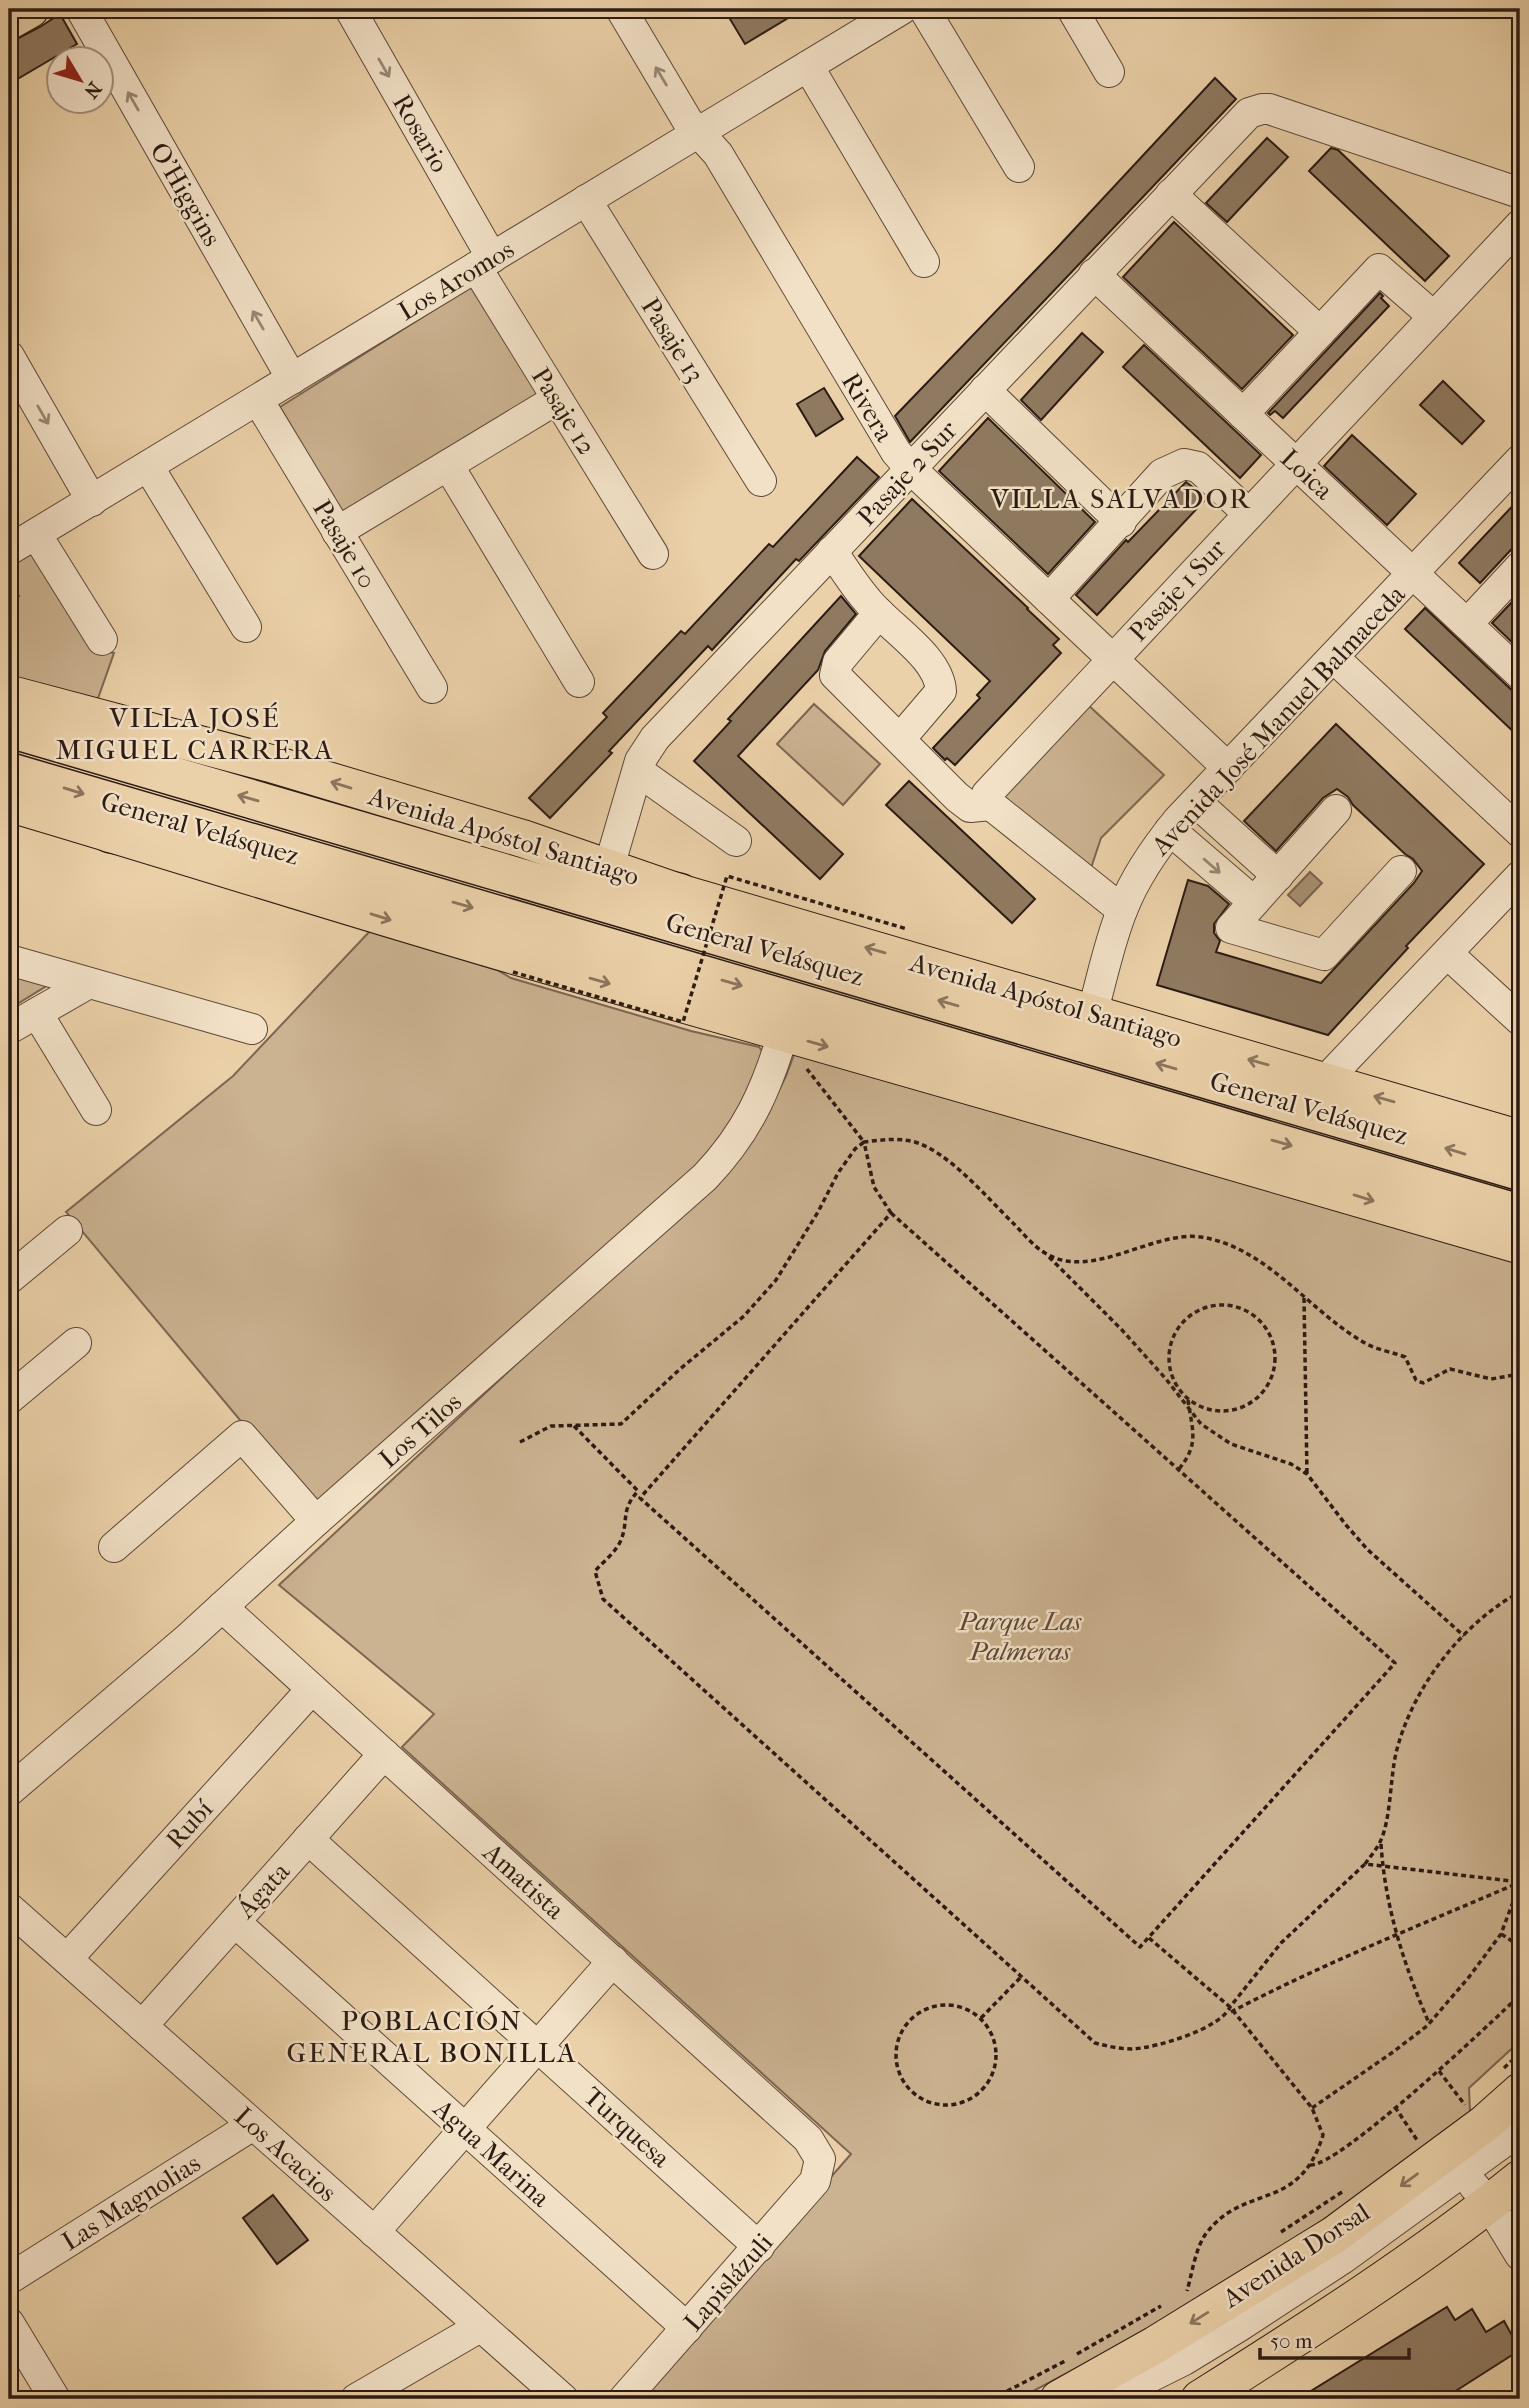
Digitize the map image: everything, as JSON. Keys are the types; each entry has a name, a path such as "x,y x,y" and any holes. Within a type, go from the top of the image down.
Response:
{"highway":[{"name":"General Velásquez","path":"9,728 1520,1171"},
{"name":"General Velásquez","path":"9,772 1520,1214"},
{"path":"314,817 495,851 680,893"},
{"path":"110,832 374,879"},
{"path":"887,1028 1228,1158"}],"main road":[{"path":"9,21 30,9"},
{"name":"Avenida Apóstol Santiago","path":"9,694 269,763 524,839 680,893 1520,1139"},
{"path":"9,803 329,901 783,1034 1228,1158 1520,1245"},
{"name":"Avenida Dorsal","path":"1200,2399 1347,2304 1448,2162 1484,2124 1512,2080"},
{"name":"Avenida Dorsal","path":"1059,2399 1155,2345 1448,2162 1520,2179"}],"street":[{"name":"O'Higgins","path":"81,9 292,379"},
{"name":"Rosario","path":"350,9 484,262"},
{"name":"Rivera","path":"621,9 687,120 718,154 882,431 910,468 1228,768"},
{"name":"Los Aromos","path":"9,550 902,9"},
{"path":"924,9 1019,167"},
{"path":"1072,9 1109,72"},
{"path":"808,66 925,262"},
{"name":"Pasaje 2 Sur","path":"609,867 644,752 655,738 1243,118 1255,110 1269,109 1520,193"},
{"path":"1171,194 1320,332"},
{"name":"Pasaje 13","path":"586,200 761,481"},
{"name":"Pasaje 1 Sur","path":"991,805 987,794 995,783 1520,225"},
{"name":"Pasaje 12","path":"484,262 557,399 653,554"},
{"path":"1243,414 1379,269 1434,317"},
{"name":"Loica","path":"1094,274 1520,674"},
{"path":"9,356 92,500"},
{"path":"985,390 1121,522"},
{"path":"337,532 557,399"},
{"name":"Pasaje 10","path":"257,400 432,688"},
{"name":"Avenida José Manuel Balmaceda","path":"1092,1014 1122,910 1143,867 1170,830 1520,460"},
{"path":"1049,599 1162,474 1184,464 1198,467 1249,514"},
{"path":"448,465 579,682"},
{"path":"148,466 246,627"},
{"path":"36,534 102,640"},
{"path":"832,551 879,613 931,664 941,683 941,691 900,739"},
{"path":"1466,624 1520,567"},
{"path":"879,613 838,662 835,675 970,807 991,805 1122,910"},
{"path":"1334,658 1520,832"},
{"path":"638,771 736,841"},
{"path":"1196,802 1278,876"},
{"path":"1336,810 1231,928 1324,955 1401,871"},
{"path":"1170,830 1254,902"},
{"path":"1324,1082 1520,876"},
{"path":"1448,954 1520,1020"},
{"path":"9,960 252,1029"},
{"path":"9,1029 89,983"},
{"path":"37,1013 96,1110"},
{"name":"Los Tilos","path":"9,1791 222,1607 616,1258 720,1161 756,1109 767,1086 783,1034"},
{"path":"9,1279 67,1231"},
{"path":"9,1399 76,1343"},
{"path":"114,1547 242,1436 316,1521"},
{"name":"Amatista","path":"222,1607 808,2139 820,2160"},
{"name":"Rubí","path":"66,1959 312,1689"},
{"name":"Ágata","path":"142,2026 384,1754"},
{"name":"Turquesa","path":"308,1839 760,2247"},
{"name":"Los Acacios","path":"9,1908 563,2399"},
{"name":"Agua Marina","path":"235,1922 687,2328"},
{"path":"374,2232 612,1961"},
{"name":"Las Magnolias","path":"9,2279 253,2125"},
{"path":"1093,2399 1159,2373 1238,2327 1342,2259 1448,2162 1520,2130"},
{"path":"1150,2399 1226,2357 1384,2255 1448,2162 1520,2153"},
{"name":"Lapislázuli","path":"624,2399 760,2247 815,2181 820,2160"},
{"path":"1448,2162 1520,2255"},
{"path":"9,2323 55,2399"},
{"path":"356,2399 480,2327"}],"path":[{"path":"9,581 18,596 9,602"},
{"path":"513,972 683,1022 727,876 907,929"},
{"path":"804,1065 864,1142 874,1187 891,1213 1395,1663 1140,1947 640,1498 891,1213"},
{"path":"520,1442 551,1426 621,1424 680,1368 744,1316 776,1280 818,1212 838,1172 855,1149 864,1142 896,1139 914,1142 932,1151 964,1174 1045,1253 1122,1330 1206,1429 1231,1444 1291,1464 1307,1474 1368,1550 1464,1636"},
{"path":"1045,1253 1065,1261 1088,1260 1172,1239 1200,1237 1224,1244 1261,1262 1365,1343 1405,1357 1416,1380 1423,1383 1450,1369 1485,1379 1508,1378 1520,1374"},
{"path":"1304,1298 1307,1474"},
{"path":"1179,1469 1189,1457 1194,1444 1188,1399 1176,1386 1170,1370 1169,1352 1174,1335 1185,1321 1199,1310 1233,1306 1249,1312 1262,1323 1271,1338 1275,1355 1273,1372 1266,1388 1254,1401 1238,1409 1221,1412 1203,1408 1188,1399"},
{"path":"574,1426 638,1491 624,1514 623,1536 619,1545 595,1570 603,1599 1095,2043 1133,2049 1152,2046 1194,2032 1226,2015 1281,1943 1365,1864 1380,1842"},
{"path":"1429,2023 1410,1980 1389,1912 1382,1867 1380,1842 1396,1753 1423,1690 1448,1653 1498,1604 1520,1592"},
{"path":"1365,1864 1520,1882"},
{"path":"1232,2009 1396,1934 1520,1882"},
{"path":"1312,2108 1412,2038 1429,2023 1469,1977 1501,1934 1520,1882"},
{"path":"1501,1934 1516,1943 1520,1950 1520,1961"},
{"path":"1149,1938 1232,2009 1312,2108 1323,2135 1310,2165 1294,2183 1232,2210 1203,2237 1184,2292 1195,2286"},
{"path":"981,2019 1021,1977"},
{"path":"1310,2165 1325,2162 1395,2107 1439,2071 1520,1994"},
{"path":"940,2005 972,2011 981,2019 993,2037 996,2053 994,2070 986,2085 974,2096 960,2103 943,2105 914,2093 903,2080 897,2065 901,2034 910,2020 923,2010 940,2005"},
{"path":"1512,2080 1520,2053"},
{"path":"1439,2071 1471,2112"},
{"path":"1458,2107 1471,2097"},
{"path":"1395,2107 1448,2162"},
{"path":"1409,2146 1448,2162"},
{"path":"1272,2238 1346,2189"},
{"path":"992,2399 1071,2358 1171,2300"}],"green space":[{"path":"472,286 541,398 345,518 280,407"},
{"path":"32,547 95,648 114,653 96,704 9,677 9,561"},
{"path":"1086,703 1164,775 1101,838 1090,871 1003,796"},
{"path":"814,704 880,764 843,805 777,744"},
{"path":"371,930 497,970 511,978 691,1031 759,1047 765,1055 748,1103 709,1156 312,1506 66,1212 233,1076"},
{"path":"9,974 48,985 9,1009"},
{"name":"Parque Las Palmeras","path":"798,1044 1001,1112 1520,1264 1520,2041 1469,2088 1470,2112 1329,2216 1155,2327 1018,2399 637,2399 851,2154 402,1747 434,1714 279,1585 652,1238 767,1114"}],"shaded area":[{"path":"1310,872 1322,883 1300,906 1288,895"}],"building":[{"path":"724,9 803,9 745,44"},
{"path":"60,14 77,44 46,46 46,62 9,84 9,43"},
{"path":"1215,78 1236,99 910,442 895,416"},
{"path":"1267,138 1288,157 1227,222 1206,203"},
{"path":"1331,148 1338,150 1449,256 1425,281 1309,171"},
{"path":"1174,222 1293,335 1242,389 1123,277"},
{"path":"1380,293 1389,306 1283,418 1275,411 1270,415 1268,413"},
{"path":"1082,333 1103,352 1041,420 1021,400"},
{"path":"1144,345 1261,455 1240,478 1123,367"},
{"path":"1443,381 1484,421 1462,444 1420,405"},
{"path":"824,388 843,419 816,436 797,404"},
{"path":"988,418 1095,522 1048,574 939,471"},
{"path":"1352,435 1416,494 1387,525 1324,466"},
{"path":"857,457 879,477 799,561 796,559 712,650 708,646 550,818 529,798 607,717 603,713 681,631 685,634 769,544 773,547"},
{"path":"1186,482 1198,491 1196,493 1204,501 1097,615 1076,595 1126,540 1128,542"},
{"path":"1520,498 1520,540 1480,583 1459,563"},
{"path":"912,499 1059,639 1053,645 1061,653 955,765 947,758 945,760 933,748 980,698 977,695 990,681 859,556"},
{"path":"841,596 856,614 825,651 818,670 738,756 843,854 820,879 694,761 731,721 728,719"},
{"path":"1511,603 1520,612 1520,650 1492,623"},
{"path":"1425,608 1520,698 1520,738 1405,629"},
{"path":"1336,724 1484,864 1406,946 1408,948 1328,1035 1157,985 1188,880 1208,886 1229,904 1214,924 1214,933 1220,941 1216,952 1321,983 1414,883 1422,871 1413,859 1337,789 1323,798 1276,851 1244,821"},
{"path":"909,781 1035,899 1012,923 886,805"},
{"path":"273,2195 308,2240 277,2264 243,2218"},
{"path":"1447,2307 1455,2320 1472,2309 1486,2332 1504,2321 1520,2350 1443,2399 1298,2399"}],"district":[{"name":"VILLA SALVADOR","path":"1121,498"},
{"name":"VILLA JOSÉ MIGUEL CARRERA","path":"195,733"},
{"name":"POBLACIÓN GENERAL BONILLA","path":"432,2036"}]}
